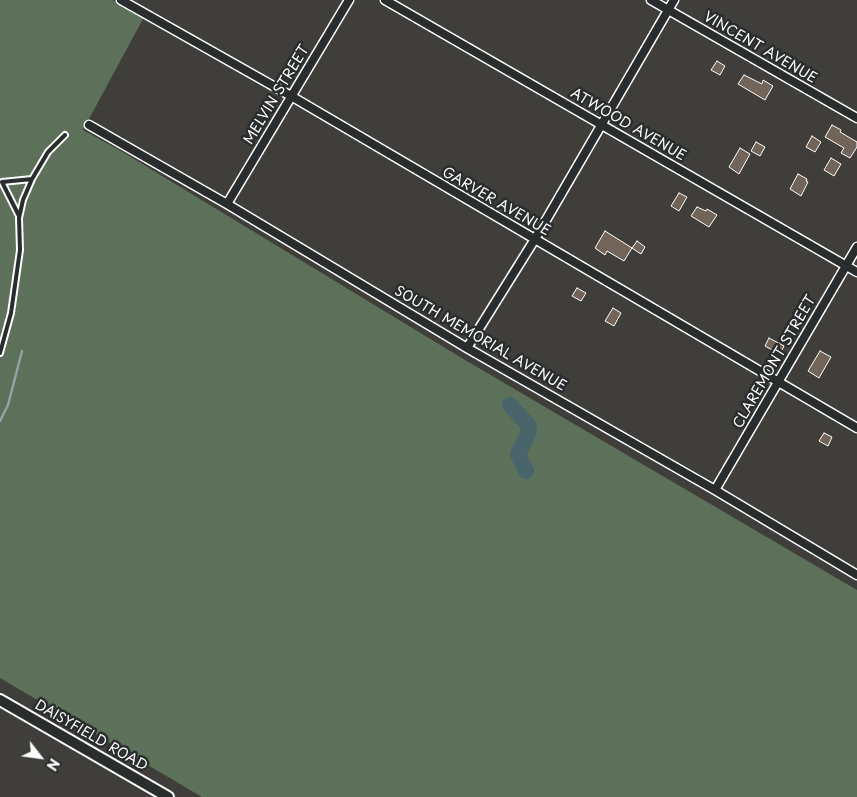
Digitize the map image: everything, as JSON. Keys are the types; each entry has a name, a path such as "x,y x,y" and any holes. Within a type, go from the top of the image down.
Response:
{"street":[{"name":"GARVER AVENUE","path":"121,0 291,96 857,428"},
{"name":"MELVIN STREET","path":"228,204 349,0"},
{"name":"ATWOOD AVENUE","path":"385,0 857,272"},
{"name":"VINCENT AVENUE","path":"651,0 857,118"},
{"path":"467,348 535,239 674,0"},
{"name":"SOUTH MEMORIAL AVENUE","path":"89,125 228,204 467,348 715,490 857,575"},
{"name":"CLAREMONT STREET","path":"715,490 857,247"},
{"name":"DAISYFIELD ROAD","path":"0,700 168,797"}],"lane":[{"path":"0,353 11,313 20,250 19,218 22,200 48,152 65,135"},
{"path":"19,218 1,182 32,179"}],"green space":[{"path":"0,0 113,0 144,17 83,130 121,151 460,357 857,590 857,797 202,797 0,678"}],"building":[{"path":"717,61 725,66 720,75 711,70"},
{"path":"744,75 762,84 763,80 773,86 765,100 738,84"},
{"path":"832,125 857,142 857,147 850,158 841,153 844,148 825,137"},
{"path":"812,136 821,142 815,152 806,147"},
{"path":"756,142 765,147 760,156 751,151"},
{"path":"740,148 750,154 739,174 729,167"},
{"path":"831,158 841,164 834,176 824,170"},
{"path":"798,174 807,179 806,181 808,182 801,196 790,189"},
{"path":"679,193 687,197 679,211 671,206"},
{"path":"697,207 706,211 707,209 717,215 709,227 691,216"},
{"path":"605,231 632,248 624,261 607,251 605,255 595,248"},
{"path":"637,241 645,247 641,254 632,248"},
{"path":"577,288 586,293 581,301 572,296"},
{"path":"613,308 621,313 614,326 605,321"},
{"path":"769,338 784,346 780,354 765,346"},
{"path":"820,351 831,357 819,378 808,371"},
{"path":"824,433 832,437 828,446 819,441"}],"waterway":[{"path":"0,421 8,405 22,351"},
{"path":"510,405 529,426 528,434 518,454 526,471"}]}
